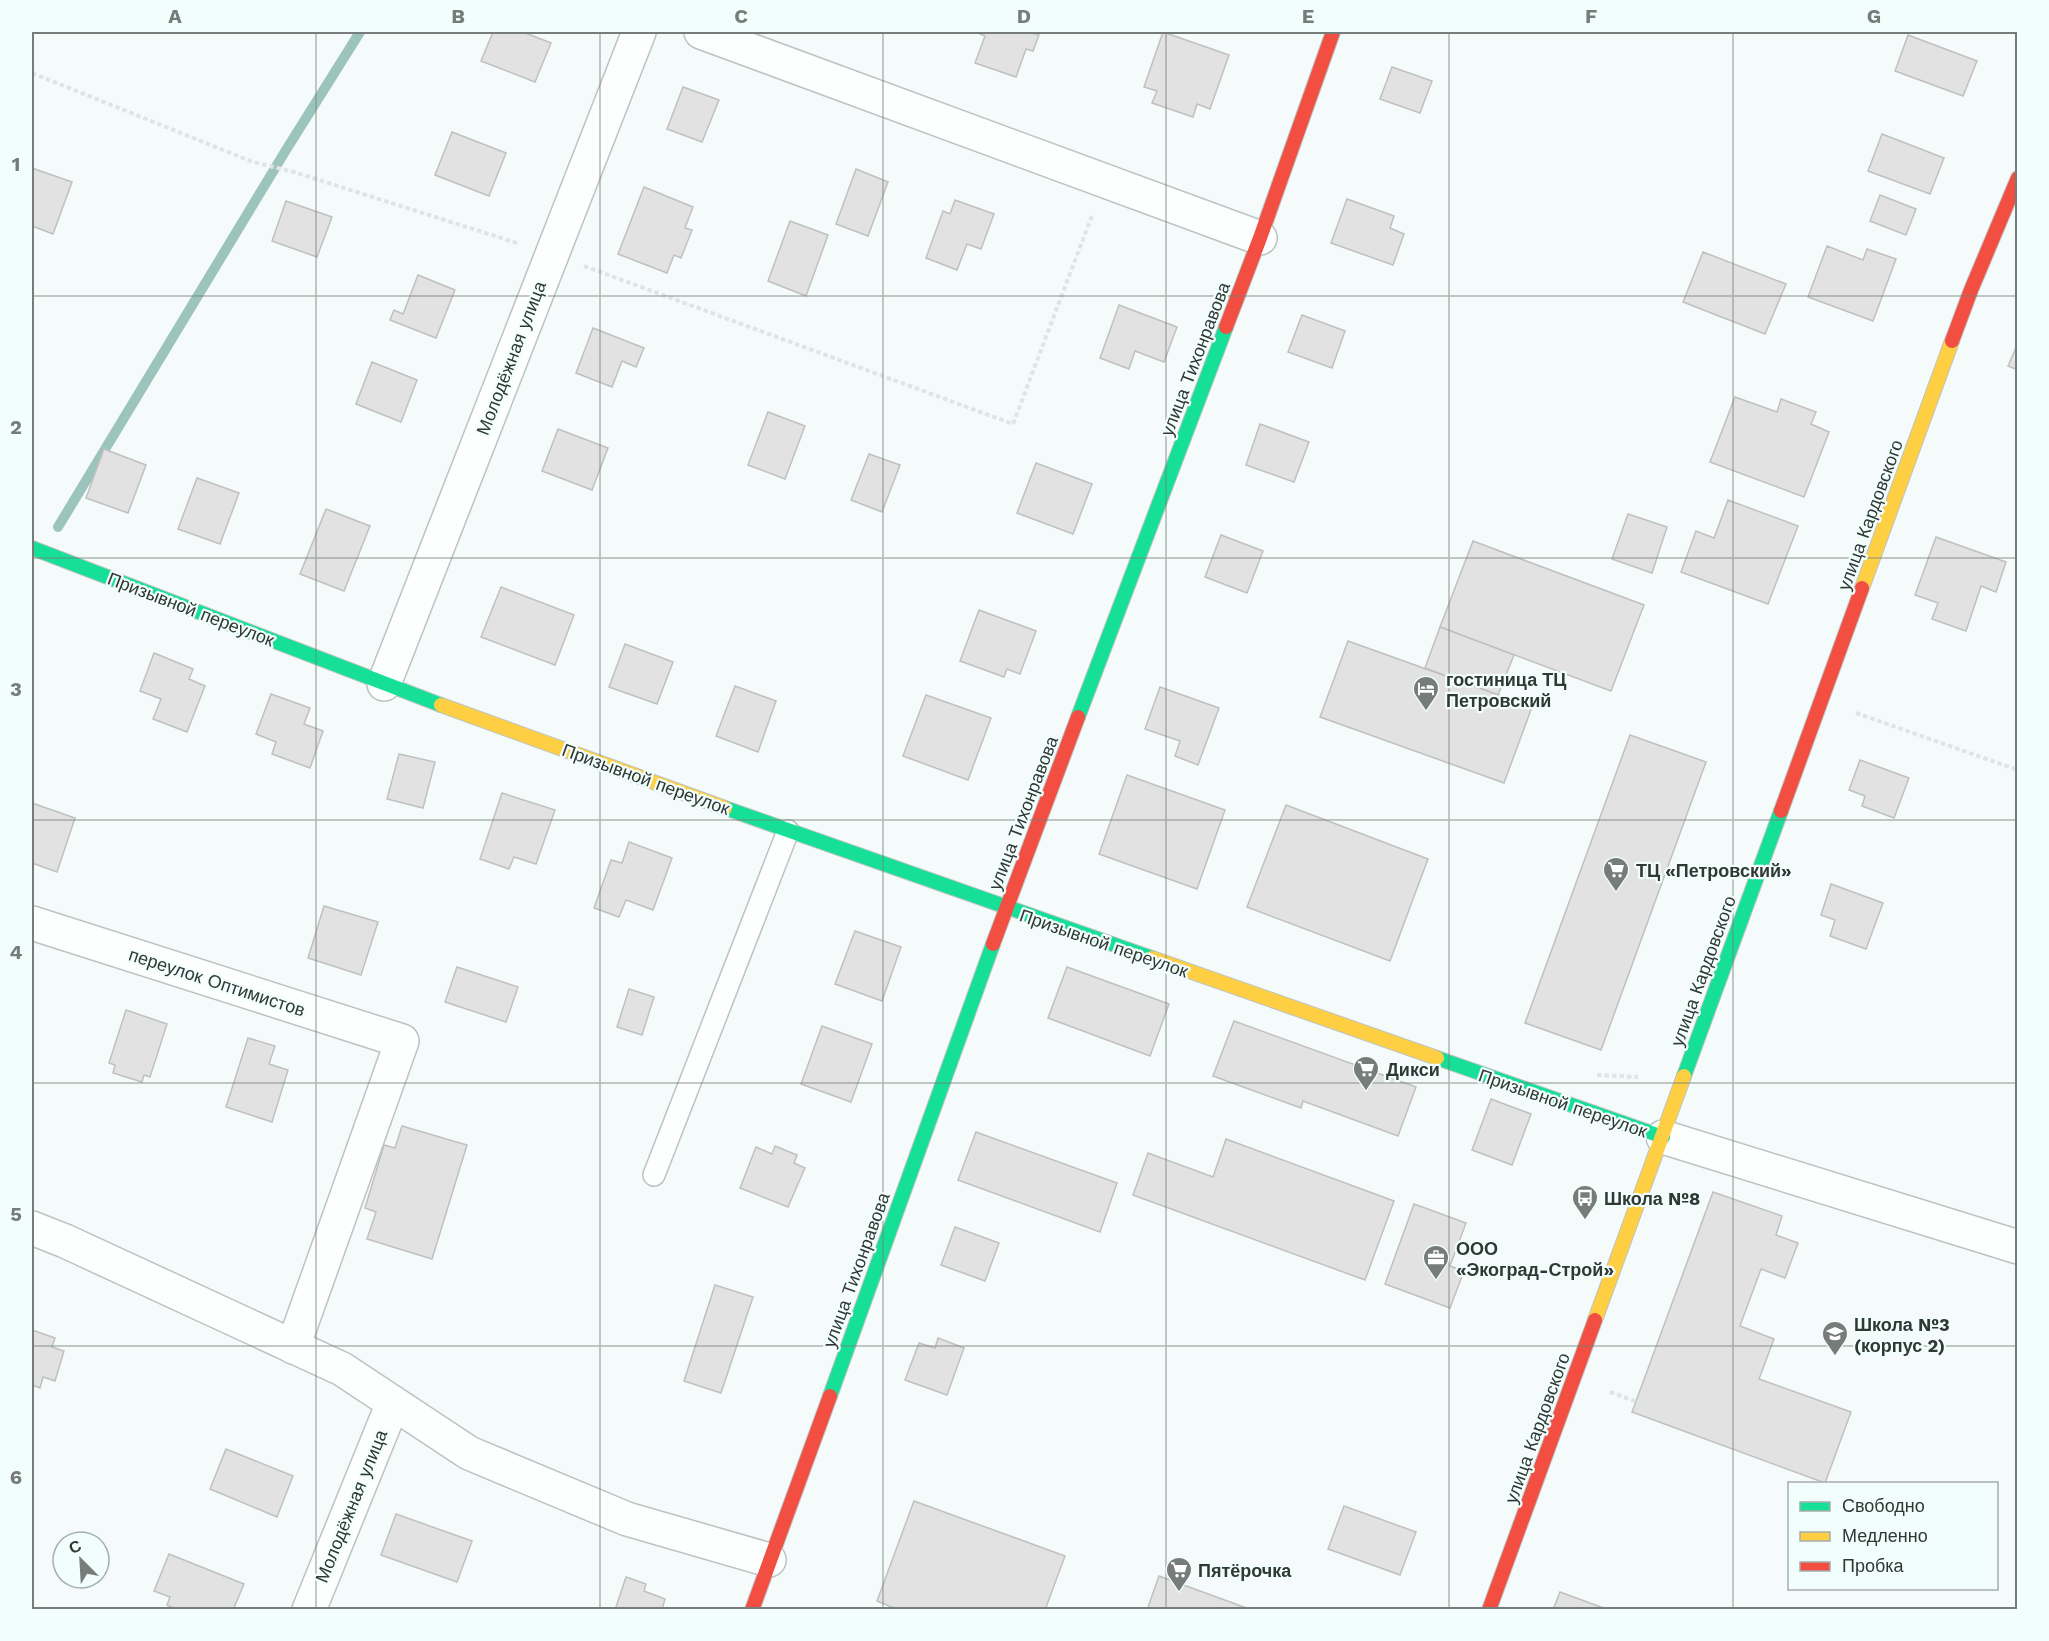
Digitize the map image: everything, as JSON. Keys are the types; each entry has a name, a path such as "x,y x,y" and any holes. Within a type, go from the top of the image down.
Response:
{"street":[{"name":"Молодёжная улица","path":"384,684 639,32"},
{"path":"701,32 1260,238"},
{"name":"улица Тихонравова","path":"752,1610 1006,908 1260,238 1333,32"},
{"name":"улица Кардовского","path":"1489,1610 1971,290 2015,191"},
{"name":"Призывной переулок","path":"32,548 384,684 1006,908 1663,1137 2018,1247"},
{"name":"переулок Оптимистов","path":"32,923 402,1041 293,1347"},
{"path":"32,1228 342,1369 479,1458 627,1519 769,1560"},
{"name":"Молодёжная улица","path":"309,1610 393,1403"}],"lane":[{"path":"654,1175 788,831"},
{"path":"1595,1137 1602,1116"}],"path":[{"path":"32,73 253,162 294,172 552,254 1013,424 1105,182"},
{"path":"1856,713 2018,770"},
{"path":"1610,1392 1649,1406"}],"building":[{"path":"493,32 523,32 551,43 535,82 481,61"},
{"path":"981,32 1028,32 1039,35 1033,51 1026,49 1016,77 975,63 985,36 980,34"},
{"path":"1163,32 1229,55 1210,109 1197,104 1193,117 1152,103 1157,91 1144,87"},
{"path":"1908,35 1977,61 1963,96 1895,71"},
{"path":"1392,67 1432,81 1420,113 1380,99"},
{"path":"683,87 719,100 702,142 667,129"},
{"path":"452,132 506,153 489,196 435,175"},
{"path":"1882,134 1944,158 1930,194 1868,171"},
{"path":"32,168 72,182 53,234 32,226"},
{"path":"856,169 888,182 868,236 836,224"},
{"path":"644,187 693,207 685,228 692,230 681,258 674,255 667,273 618,254"},
{"path":"1880,195 1916,209 1906,235 1870,221"},
{"path":"1347,199 1394,216 1390,228 1404,234 1393,265 1331,243"},
{"path":"955,200 994,214 981,249 967,244 957,270 926,258 943,211 950,214"},
{"path":"286,201 332,217 317,257 272,241"},
{"path":"790,221 828,235 806,296 768,281"},
{"path":"1827,246 1863,260 1867,249 1896,259 1873,321 1808,297"},
{"path":"1703,252 1786,284 1765,334 1683,302"},
{"path":"418,275 455,290 436,338 390,320 394,310 403,314"},
{"path":"1119,305 1177,327 1164,362 1135,351 1129,369 1100,358"},
{"path":"1302,315 1345,331 1332,368 1288,352"},
{"path":"593,328 644,348 636,367 622,361 612,387 576,373"},
{"path":"2018,343 2018,370 2008,366"},
{"path":"372,362 417,380 401,422 356,404"},
{"path":"1735,397 1777,412 1781,399 1816,412 1811,424 1829,432 1804,497 1710,462"},
{"path":"768,412 805,426 785,479 748,465"},
{"path":"1260,424 1309,442 1294,482 1246,465"},
{"path":"558,429 608,448 592,490 542,471"},
{"path":"104,449 146,465 128,513 86,498"},
{"path":"869,454 900,465 882,512 851,500"},
{"path":"1036,463 1092,484 1073,534 1017,513"},
{"path":"197,478 239,493 220,544 178,529"},
{"path":"1728,500 1798,526 1768,604 1681,572 1696,531 1714,538"},
{"path":"326,509 370,526 344,591 300,574"},
{"path":"1628,514 1667,527 1652,573 1612,559"},
{"path":"1221,535 1263,551 1247,593 1205,577"},
{"path":"1936,537 2006,562 1996,592 1981,586 1966,631 1932,619 1938,603 1915,595"},
{"path":"1473,541 1644,605 1611,691 1440,627"},
{"path":"501,587 574,615 555,665 481,637"},
{"path":"979,610 1036,631 1020,674 1007,669 1004,677 960,661"},
{"path":"1440,627 1514,655 1498,695 1425,668"},
{"name":"гостиница ТЦ Петровский","path":"1348,641 1532,707 1504,783 1320,717"},
{"path":"625,644 673,662 657,704 609,687"},
{"path":"154,653 193,669 189,679 205,686 187,732 153,719 161,699 140,691"},
{"path":"735,686 776,701 758,752 716,736"},
{"path":"1160,687 1219,708 1198,765 1175,756 1180,741 1145,729"},
{"path":"271,694 310,708 304,724 323,731 310,768 272,754 276,742 256,734"},
{"path":"926,695 991,718 968,780 903,756"},
{"name":"ТЦ «Петровский»","path":"1630,735 1706,762 1601,1050 1525,1023"},
{"path":"399,754 435,762 423,808 387,799"},
{"path":"1860,760 1909,778 1894,818 1862,806 1865,796 1849,790"},
{"path":"1127,775 1225,810 1197,889 1099,854"},
{"path":"502,793 555,810 536,864 514,857 509,869 480,859"},
{"path":"32,803 75,818 57,872 32,863"},
{"path":"1286,805 1428,859 1390,961 1247,907"},
{"path":"629,842 672,858 653,910 626,900 619,917 594,908 611,860 622,863"},
{"path":"1831,884 1883,903 1866,949 1830,936 1835,920 1821,915"},
{"path":"324,906 378,922 361,975 308,958"},
{"path":"855,931 901,947 882,1001 835,984"},
{"path":"457,967 518,987 506,1022 445,1002"},
{"path":"1067,967 1169,1004 1150,1056 1048,1018"},
{"path":"629,989 654,997 642,1035 617,1027"},
{"path":"126,1010 167,1024 150,1077 144,1075 142,1082 113,1073 115,1065 109,1063"},
{"path":"1234,1021 1416,1087 1398,1136 1303,1101 1301,1108 1213,1076"},
{"path":"822,1026 872,1044 851,1102 801,1084"},
{"path":"248,1038 275,1046 269,1064 288,1070 272,1122 226,1107"},
{"path":"1491,1099 1531,1114 1512,1165 1472,1150"},
{"path":"402,1126 467,1145 432,1259 367,1239 376,1212 365,1208 384,1145 395,1148"},
{"path":"976,1132 1117,1183 1100,1232 958,1180"},
{"path":"1226,1139 1394,1201 1365,1280 1133,1195 1148,1153 1213,1177"},
{"path":"775,1146 797,1155 794,1163 805,1168 788,1207 740,1188 756,1147 772,1154"},
{"path":"1713,1192 1782,1216 1776,1235 1798,1243 1785,1278 1761,1269 1740,1326 1774,1339 1759,1379 1851,1412 1825,1482 1632,1412"},
{"path":"1414,1204 1466,1223 1450,1266 1464,1271 1450,1308 1385,1284"},
{"path":"955,1227 999,1243 985,1281 941,1265"},
{"path":"715,1285 753,1297 721,1393 684,1381"},
{"path":"32,1330 55,1338 52,1347 64,1351 55,1381 43,1377 40,1388 32,1385"},
{"path":"938,1338 964,1348 947,1395 905,1380 919,1343 935,1348"},
{"path":"226,1449 293,1476 277,1517 210,1489"},
{"path":"914,1501 1065,1556 1045,1610 899,1610 877,1601"},
{"path":"1344,1506 1416,1532 1400,1575 1328,1549"},
{"path":"396,1514 472,1541 457,1582 381,1555"},
{"path":"169,1554 244,1584 233,1610 178,1610 167,1605 170,1597 154,1591"},
{"name":"Пятёрочка","path":"1159,1576 1252,1610 1147,1610"},
{"path":"626,1577 646,1584 644,1591 665,1599 662,1610 615,1610"},
{"path":"1560,1592 1609,1610 1553,1610"}],"waterway":[{"path":"58,527 360,32"}],"traffic: fast":[{"path":"1078,717 1226,327"},
{"path":"32,548 441,705"},
{"path":"725,808 1152,958"},
{"path":"1684,1076 1781,811"},
{"path":"830,1396 993,944"},
{"path":"1437,1058 1663,1137"}],"traffic: slow":[{"path":"1862,588 1952,341"},
{"path":"441,705 725,808"},
{"path":"1152,958 1437,1058"},
{"path":"1595,1320 1684,1076"}],"traffic: jam":[{"path":"1226,327 1333,32"},
{"path":"1952,341 2018,178"},
{"path":"1781,811 1862,588"},
{"path":"993,944 1078,717"},
{"path":"1489,1610 1595,1320"},
{"path":"752,1610 830,1396"}],"place":[{"name":"гостиница ТЦ Петровский","path":"1426,712"},
{"name":"ТЦ «Петровский»","path":"1616,893"},
{"name":"Дикси","path":"1366,1092"},
{"name":"Школа №8","path":"1585,1221"},
{"name":"ООО «Экоград-Строй»","path":"1436,1281"},
{"name":"Школа №3 (корпус 2)","path":"1835,1357"},
{"name":"Пятёрочка","path":"1179,1593"}]}
